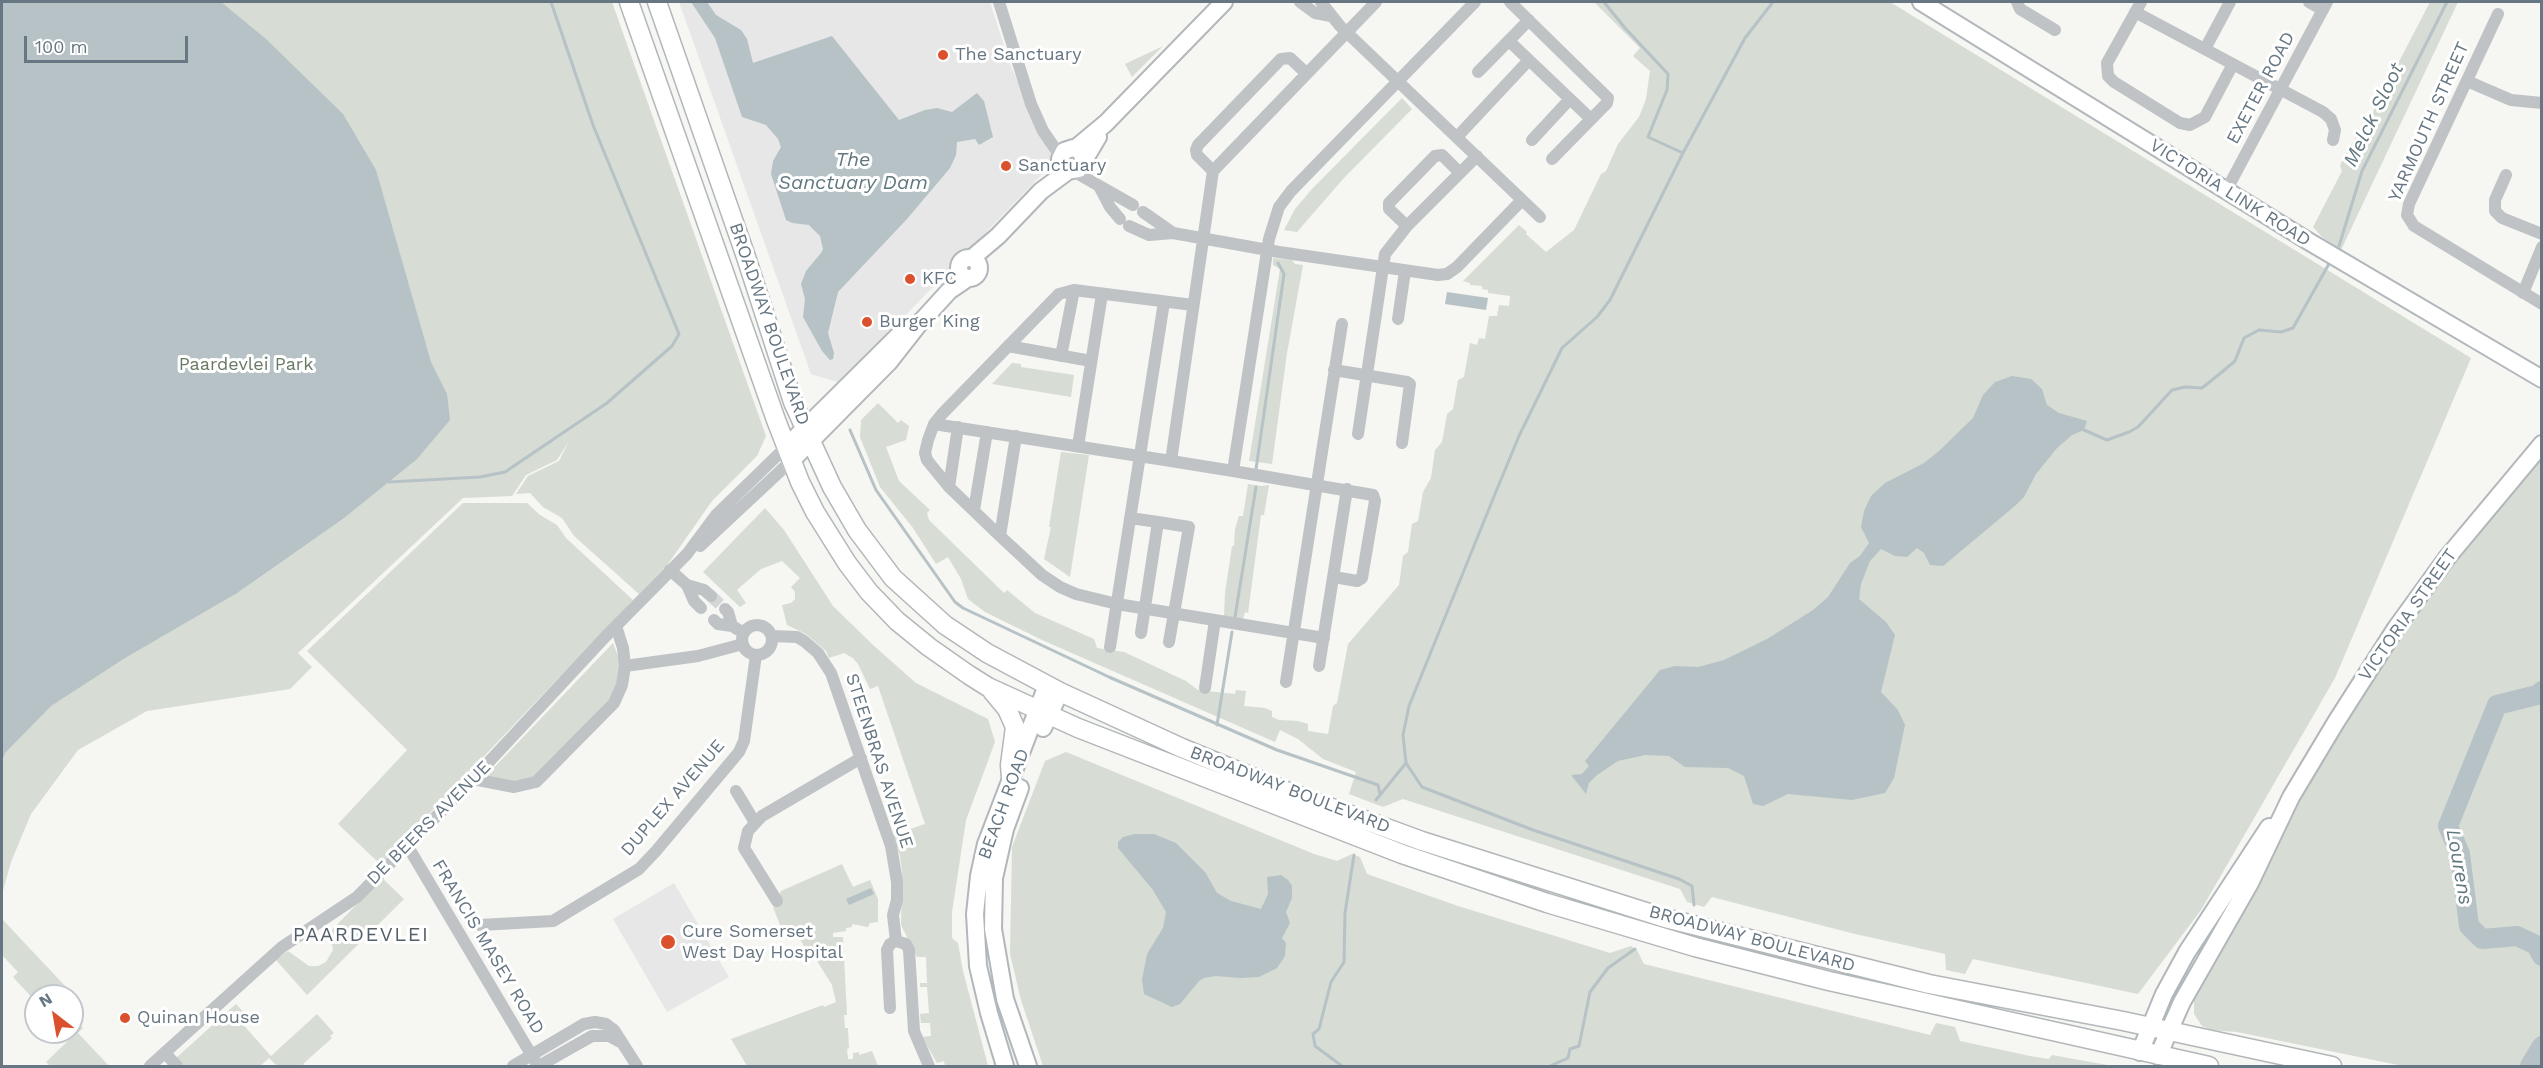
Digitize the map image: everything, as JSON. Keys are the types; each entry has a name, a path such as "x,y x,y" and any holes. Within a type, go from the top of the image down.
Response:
{"main road":[{"name":"BROADWAY BOULEVARD","path":"629,2 789,454 830,538 869,592 897,621 929,647 988,687 1078,728 1369,842 1547,903 1695,947 1762,964 2209,1066"},
{"name":"BROADWAY BOULEVARD","path":"657,2 745,254 793,402 832,487 857,530 908,593 945,625 987,653 1054,689 1182,748 1291,793 1422,841 1665,918 1929,984 2150,1027 2332,1066"},
{"name":"DE BEERS AVENUE","path":"789,454 808,434 889,362 918,325 998,236 1224,2"},
{"name":"VICTORIA LINK ROAD","path":"1921,2 2226,191 2541,379"},
{"name":"DE BEERS AVENUE","path":"808,434 822,410 848,388 970,268"},
{"path":"2514,477 2520,460 2541,431"},
{"name":"VICTORIA STREET","path":"2149,1054 2150,1027 2164,994 2193,943 2253,849 2291,797 2396,628 2446,559 2541,444"},
{"path":"988,687 1007,708 1015,727 1010,765 1011,778"},
{"name":"BEACH ROAD","path":"1005,1066 978,966 975,914 979,876 986,844 1011,778 1054,689"},
{"name":"BEACH ROAD","path":"1028,1066 1005,999 996,958 993,929 994,878 1013,806 1044,711"},
{"name":"VICTORIA STREET","path":"2149,1054 2169,1032 2182,1002 2250,883 2291,797"}],"street":[{"path":"999,2 1031,104 1043,131 1096,183 1138,208 1173,233"},
{"path":"1300,2 1315,13 1331,16"},
{"path":"1321,2 1347,32 1540,217"},
{"path":"1171,461 1213,171 1376,2"},
{"path":"1233,471 1275,216 1285,199 1475,2"},
{"path":"1510,2 1607,96 1607,102 1552,159"},
{"path":"2205,49 2230,2"},
{"path":"2309,2 2325,6"},
{"path":"2017,4 2027,14 2055,30"},
{"name":"EXETER ROAD","path":"2226,191 2325,6"},
{"path":"2233,64 2205,117 2190,125 2180,123 2114,82 2108,76 2107,63 2138,7 2205,49 2323,112 2331,119 2335,130 2333,140"},
{"name":"YARMOUTH STREET","path":"2498,14 2409,204 2407,215 2414,226 2523,293"},
{"path":"1478,72 1529,20"},
{"path":"1509,40 1591,119"},
{"path":"1213,171 1196,152 1197,147 1206,136 1281,59 1290,58 1306,73"},
{"path":"1457,137 1529,60"},
{"path":"2467,81 2511,100 2541,103"},
{"path":"1532,140 1570,99"},
{"path":"1407,226 1389,209 1389,203 1435,156 1442,155 1460,173"},
{"path":"1358,434 1385,254 1407,226 1477,156"},
{"path":"2506,175 2494,200 2494,207 2498,215 2541,234"},
{"path":"1096,183 1106,202 1125,223 1149,234 1173,233 1268,250 1438,275 1452,271 1522,200"},
{"path":"2541,247 2523,293 2541,304"},
{"path":"1398,319 1405,271"},
{"path":"1193,305 1074,290 1059,294 934,424 925,453 927,460 949,487 1042,575 1060,588 1117,604 1323,638"},
{"path":"1061,356 1074,290"},
{"path":"1078,446 1102,294"},
{"path":"1110,647 1164,302"},
{"path":"1286,682 1342,324"},
{"path":"1008,346 1091,361"},
{"path":"1334,370 1410,384 1402,443"},
{"path":"934,424 1371,493 1375,501 1362,578 1357,581 1334,577"},
{"path":"949,487 958,428"},
{"path":"974,510 987,432"},
{"path":"1000,536 1016,436"},
{"name":"DE BEERS AVENUE","path":"150,1066 282,947 357,897 473,779 670,570 687,554 704,543 789,454"},
{"path":"1319,666 1347,489"},
{"path":"1130,518 1189,527 1169,642"},
{"path":"1141,633 1158,522"},
{"path":"670,570 687,585 700,608"},
{"path":"687,585 704,590 711,596"},
{"path":"625,666 698,656 743,639 748,628 757,625 766,627 772,636 769,649 756,655 747,651 743,639 732,626 725,609"},
{"path":"714,620 718,624 732,626"},
{"path":"1204,688 1215,620"},
{"path":"473,779 514,787 529,785 542,778 614,703 622,685 625,666 623,648 616,626"},
{"name":"STEENBRAS AVENUE","path":"772,636 797,637 812,646 831,673 891,846 897,884 893,915 896,941 906,944 909,950 914,1031 929,1066"},
{"name":"DUPLEX AVENUE","path":"480,925 553,921 639,869 739,752 744,741 756,655"},
{"path":"777,902 744,848 746,836 754,821 861,758"},
{"path":"736,791 754,821"},
{"name":"FRANCIS MASEY ROAD","path":"407,845 536,1063"},
{"path":"890,1008 887,950 890,944 896,941"},
{"path":"513,1066 536,1063 590,1023 600,1023 610,1027 637,1066"},
{"path":"165,1053 177,1066"}],"shaded area":[{"path":"679,2 990,2 1011,67 1053,156 1053,163 840,383 811,374"},
{"name":"Cure Somerset West Day Hospital","path":"674,883 729,977 667,1012 613,919"}],"green space":[{"name":"Paardevlei Park","path":"2,2 612,2 766,436 757,456 712,501 668,564 639,594 574,536 562,518 543,507 530,493 516,494 528,476 559,461 569,441 557,460 526,475 512,496 463,498 298,653 312,667 290,689 147,711 78,750 31,814 11,862 2,894"},
{"path":"1594,2 1890,2 2471,358 2335,678 2201,910 2138,994 1973,959 1965,974 1946,970 1945,954 1851,933 1712,897 1704,907 1687,902 1680,889 1403,799 1383,807 1349,794 1356,772 1323,759 1298,739 1280,730 1275,742 1042,640 985,612 968,599 961,579 948,557 936,564 913,528 880,487 860,437 861,420 878,403 898,423 901,420 909,426 906,440 886,447 899,481 930,510 927,513 929,520 1004,593 1007,590 1035,613 1094,639 1097,648 1124,652 1186,681 1198,690 1235,694 1236,690 1246,691 1244,706 1265,708 1272,711 1272,717 1279,720 1298,721 1308,724 1308,731 1328,734 1333,706 1337,703 1348,644 1399,585 1403,556 1408,552 1412,524 1418,521 1423,492 1431,478 1435,450 1442,442 1447,414 1453,409 1458,380 1464,377 1470,343 1477,345 1479,338 1485,339 1489,316 1497,316 1499,305 1509,306 1510,296 1488,293 1488,290 1482,289 1482,286 1470,285 1463,281 1519,225 1546,252 1574,230 1601,174 1606,171 1618,144 1639,117 1646,99 1650,71 1633,56 1640,48"},
{"path":"2430,2 2458,2 2341,250 2323,238 2313,227 2342,171 2340,165 2361,127 2366,125"},
{"path":"1163,46 1132,77 1125,64"},
{"path":"1402,98 1412,109 1343,179 1297,232 1284,230 1295,209 1312,189"},
{"path":"1273,258 1292,260 1295,264 1303,265 1287,353 1272,464 1249,461 1280,269 1273,265"},
{"path":"1012,363 1021,364 1021,367 1074,375 1071,397 992,384"},
{"path":"1061,452 1089,455 1070,577 1044,559 1051,527 1049,527"},
{"path":"2541,459 2541,1066 2403,1066 2237,1032 2211,1030 2202,1026 2194,1014 2192,999 2277,836 2348,713 2427,594 2482,523"},
{"path":"1248,484 1269,485 1264,515 1261,515 1248,613 1245,612 1243,619 1224,616 1225,593 1235,529 1239,516 1243,516"},
{"path":"463,503 527,503 540,515 557,525 566,538 633,600 385,860 379,863 338,824 407,750 307,651"},
{"path":"765,508 784,530 833,606 873,645 916,683 988,719 995,742 966,820 952,912 952,938 958,943 988,1066 945,1066 944,1061 937,1063 922,1037 931,1036 930,1023 921,1023 920,1014 929,1013 927,987 920,987 920,983 927,983 926,957 917,957 901,925 902,872 900,856 893,835 925,824 878,686 870,689 853,658 844,653 829,658 826,651 806,634 787,625 782,605 791,603 795,599 795,592 791,587 800,578 782,561 761,569 737,590 746,603 740,607 703,572"},
{"path":"613,643 621,664 615,693 534,777 511,782 486,776"},
{"path":"1066,752 1314,854 1337,861 1352,854 1360,857 1367,874 1458,906 1610,953 1631,946 1637,950 1644,964 1930,1035 1936,1023 1955,1027 1960,1041 2030,1056 2049,1059 2052,1055 2113,1066 1043,1066 1021,1000 1010,954 1012,847 1045,761"},
{"path":"842,864 853,887 870,880 878,899 878,922 870,923 868,927 852,924 852,927 846,928 846,931 833,933 833,937 843,937 847,1015 844,1015 845,1028 848,1028 848,1059 853,1059 853,1053 859,1052 859,1055 872,1051 878,1066 747,1066 731,1039 836,1002 832,985 809,948 780,925 773,907 781,891"},
{"path":"382,878 404,899 307,995 276,960 288,951 309,966 318,966 326,962 333,950 330,932"},
{"path":"3,920 63,984 24,984 24,989 13,977 18,972 2,955"},
{"path":"236,1004 245,1014 239,1020 271,1056 317,1014 334,1033 330,1036 332,1038 303,1064 305,1066 277,1066 269,1058 260,1066 184,1066 176,1058"},
{"path":"84,1039 109,1066 50,1066 46,1062 65,1044 84,1044"}],"water":[{"name":"Paardevlei Park","path":"2,2 221,2 266,39 343,114 376,170 431,362 447,394 450,420 417,459 344,518 237,593 125,658 51,706 5,753 2,761"},
{"name":"The Sanctuary Dam","path":"691,2 707,2 716,15 741,30 747,39 753,63 832,36 899,120 937,108 952,112 977,93 984,101 993,137 979,145 975,139 957,142 956,155 950,168 907,219 838,292 828,333 834,353 833,359 830,360 822,351 803,317 805,299 801,284 806,271 823,249 820,236 809,225 786,220 771,174 773,161 781,147 778,139 766,125 742,117 715,38"},
{"path":"1447,292 1488,298 1486,310 1445,304"},
{"path":"2012,376 2031,379 2042,389 2047,405 2059,413 2087,421 2084,430 2072,435 2057,448 2036,474 2024,497 1943,566 1930,565 1924,553 1917,548 1907,557 1895,556 1881,549 1870,561 1861,584 1859,599 1886,622 1895,635 1881,692 1898,710 1905,725 1894,778 1885,793 1852,800 1788,794 1763,806 1753,804 1744,776 1728,768 1685,767 1669,756 1645,755 1618,761 1589,783 1586,794 1571,775 1582,774 1589,766 1585,761 1660,670 1675,666 1698,667 1724,660 1767,639 1813,610 1828,597 1850,563 1860,556 1869,543 1861,527 1864,511 1871,496 1885,483 1924,463 1939,451 1973,418 1983,395 1995,382"},
{"path":"1135,834 1154,834 1176,843 1205,872 1217,893 1231,901 1261,909 1268,894 1267,877 1281,875 1288,880 1292,886 1292,898 1286,912 1290,923 1282,938 1286,943 1285,956 1277,968 1259,977 1204,978 1180,1004 1172,1007 1144,994 1142,980 1147,954 1163,928 1166,912 1153,890 1118,848 1118,842 1123,837"},
{"path":"871,888 874,894 849,905 846,899"}],"waterway":[{"path":"389,482 480,477 505,472 607,403 672,346 679,334 593,125 551,2"},
{"path":"1604,2 1668,74 1667,90 1648,137 1683,153"},
{"path":"1694,905 1692,886 1679,879 1533,830 1422,787 1406,763 1403,735 1409,706 1495,494 1519,436 1562,348 1597,317 1610,300 1683,153 1745,38 1773,2"},
{"name":"Melck Sloot","path":"2339,246 2362,171 2447,2"},
{"name":"Melck Sloot","path":"2084,430 2107,440 2129,432 2138,427 2172,390 2185,387 2202,388 2222,372 2235,361 2244,338 2259,330 2281,332 2293,328 2330,262"},
{"path":"1256,469 1284,274 1278,263"},
{"path":"850,430 876,490 955,602 963,608 1109,677 1277,750 1378,785 1380,794"},
{"path":"1235,617 1256,487"},
{"path":"1217,725 1232,632"},
{"name":"Lourens","path":"2542,691 2537,695 2497,705 2448,826 2460,854 2469,926 2482,939 2517,936 2536,945 2542,956"},
{"path":"1376,800 1406,763"},
{"path":"1342,1066 1315,1046 1313,1034 1319,1029 1331,982 1344,962 1345,913 1354,855"},
{"path":"1550,1066 1568,1058 1570,1049 1579,1046 1590,992 1608,968 1635,949"},
{"name":"Lourens","path":"2530,1066 2542,1046"}],"tunnel":[{"path":"711,596 725,609"}],"place":[{"name":"The Sanctuary","path":"943,55"},
{"name":"Sanctuary","path":"1006,166"},
{"name":"KFC","path":"910,279"},
{"name":"Burger King","path":"867,322"},
{"name":"Cure Somerset West Day Hospital","path":"668,942"},
{"name":"Quinan House","path":"125,1018"}],"district":[{"name":"PAARDEVLEI","path":"361,935"}]}
